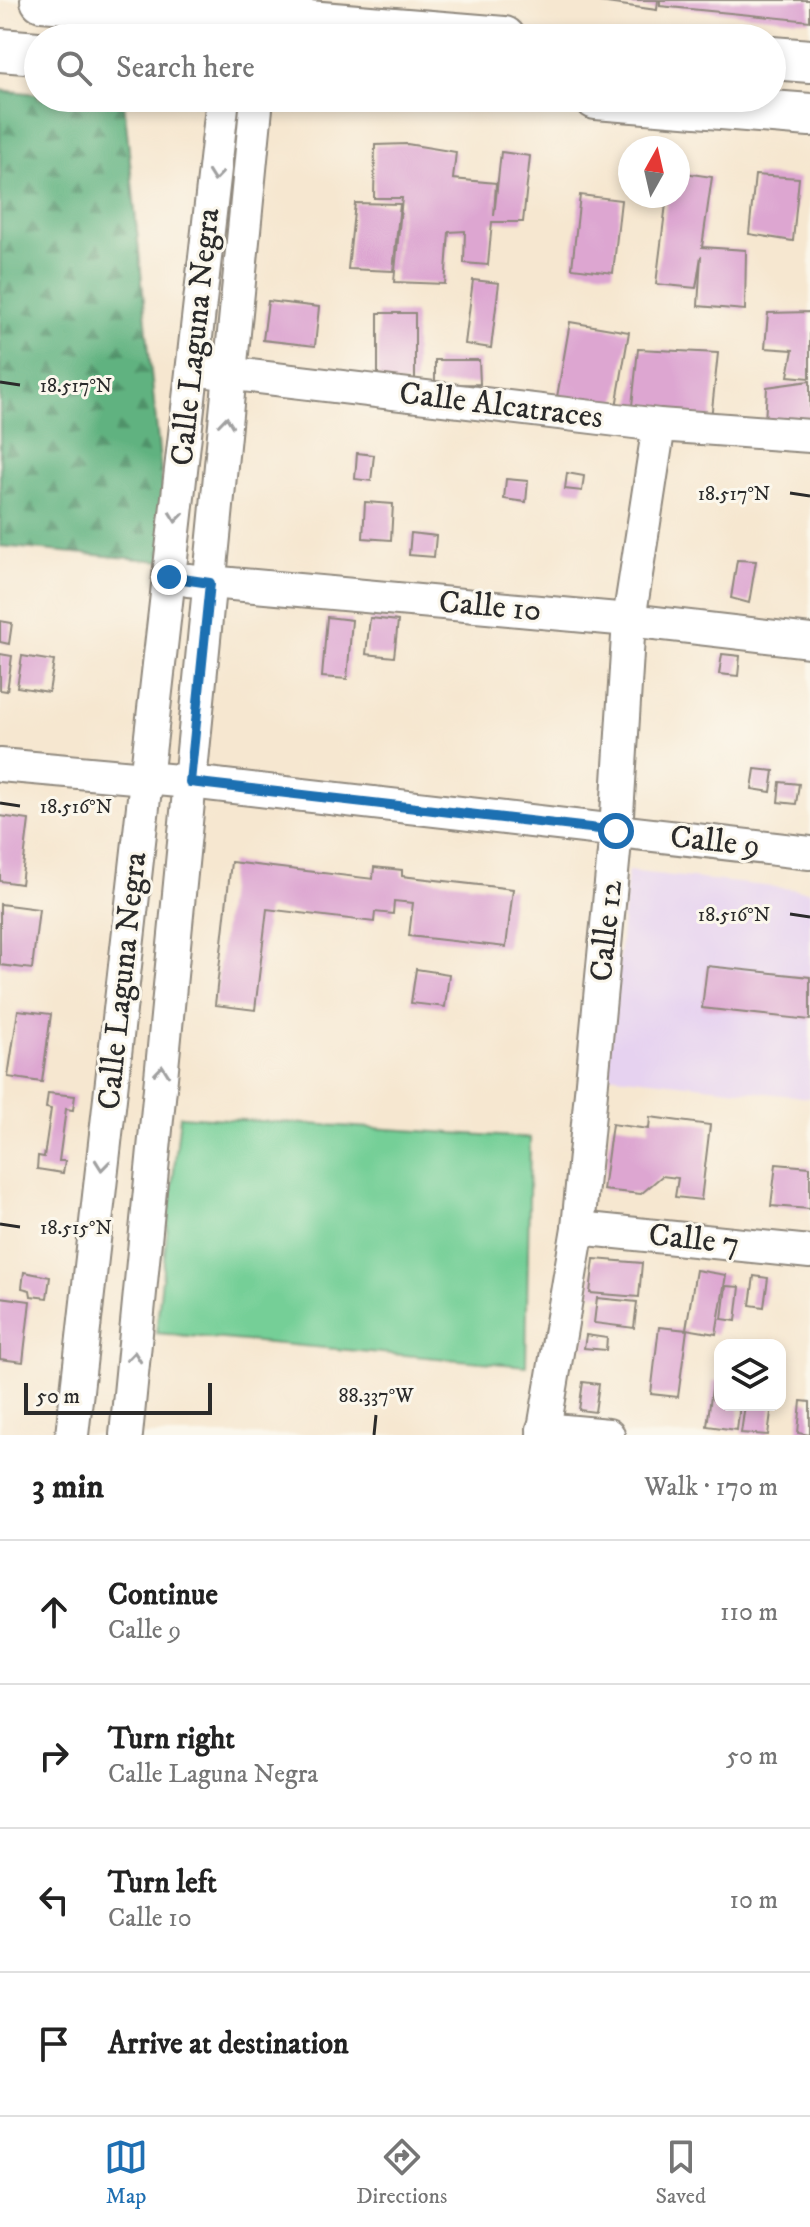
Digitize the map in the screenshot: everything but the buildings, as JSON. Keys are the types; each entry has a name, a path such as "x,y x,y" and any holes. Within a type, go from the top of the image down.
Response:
{"main road":[{"path":"42,0 260,10 382,24"},
{"path":"0,50 24,52"},
{"path":"786,59 810,61"},
{"path":"772,112 810,115"}],"street":[{"name":"Calle Laguna Negra","path":"72,1435 221,112"},
{"name":"Calle Laguna Negra","path":"126,1435 256,112"},
{"name":"Calle Alcatraces","path":"193,370 659,425 810,436"},
{"name":"Calle 12","path":"543,1432 578,1228 616,831 629,620 659,425"},
{"name":"Calle 10","path":"169,577 629,620 810,641"},
{"name":"Calle 9","path":"0,765 190,782 810,853"},
{"path":"108,1114 157,1120"},
{"name":"Calle 7","path":"578,1228 810,1252"},
{"path":"543,1432 608,1435"}],"shaded area":[{"path":"628,871 810,891 810,1098 607,1075"}],"green space":[{"path":"0,90 24,93 24,112 125,112 170,562 0,546"},
{"path":"180,1116 530,1138 526,1366 156,1333"}],"route":[{"path":"169,577 210,583 190,782 616,831"}]}
